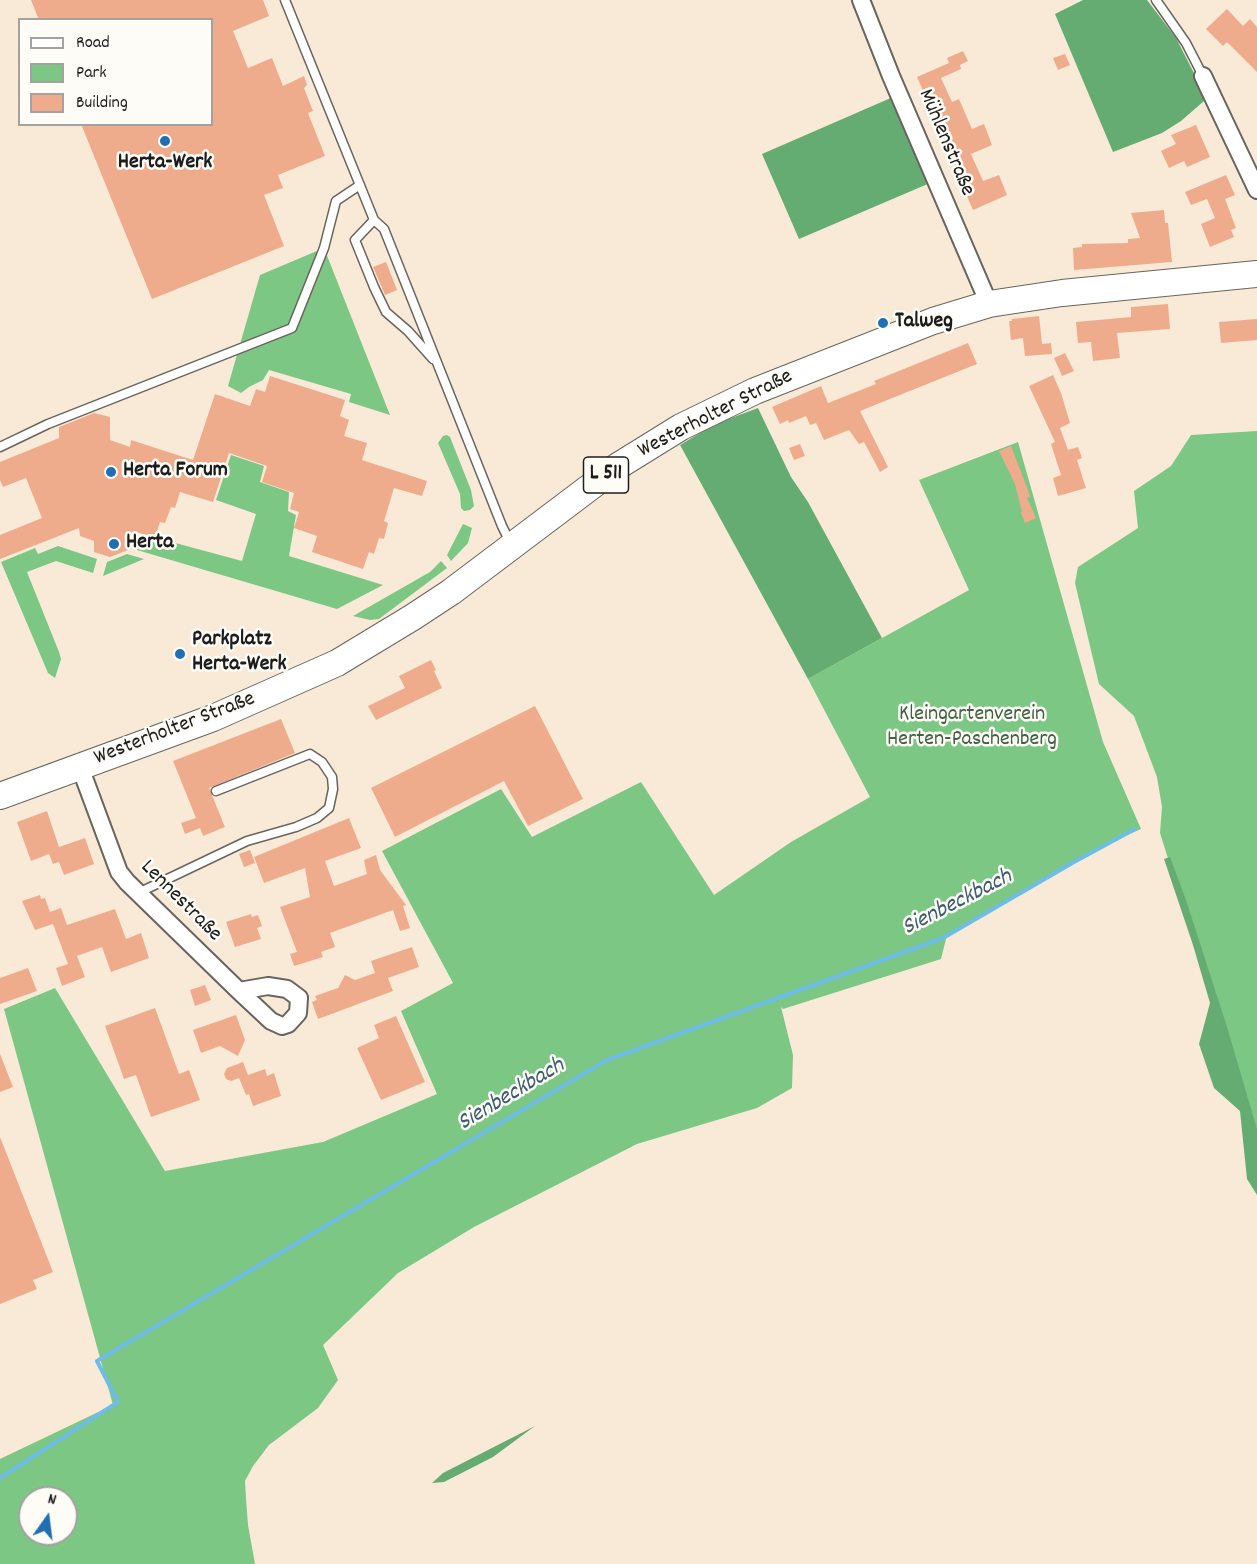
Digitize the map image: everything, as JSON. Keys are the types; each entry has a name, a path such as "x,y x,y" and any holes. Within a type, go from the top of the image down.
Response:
{"main road":[{"name":"Westerholter Straße","path":"0,796 213,718 338,663 432,604 618,465 681,427 755,391 933,321 989,304 1062,293 1257,274"}],"street":[{"name":"Mühlenstraße","path":"861,0 891,76 989,304"},
{"path":"1203,76 1257,190"},
{"name":"Lennestraße","path":"80,767 119,872 239,991"}],"lane":[{"path":"285,0 374,220 384,229 502,526 512,545"},
{"path":"1156,0 1186,43 1203,76"},
{"path":"0,447 48,424 292,328 324,248 336,201 360,184"},
{"path":"374,220 355,240 374,287 386,312 408,331 437,364"},
{"path":"138,893 246,841 317,818 329,808 333,789 332,777 327,769 322,762 310,754 216,791"}],"green space":[{"path":"1083,0 1147,0 1176,38 1200,85 1204,101 1181,121 1162,133 1113,152 1055,14"},
{"path":"893,97 930,183 799,239 762,154"},
{"path":"324,248 390,415 349,402 351,394 269,370 263,380 241,393 228,386 260,275"},
{"path":"758,408 791,477 808,502 882,638 808,679 680,445 715,424"},
{"path":"1257,431 1257,1142 1160,833 1162,807 1157,777 1134,716 1099,684 1075,583 1078,567 1138,528 1134,491 1171,466 1191,435"},
{"path":"443,436 450,437 471,490 474,506 470,510 464,511 461,508 460,494 438,443"},
{"name":"Kleingartenverein Herten-Paschenberg","path":"1018,442 1103,742 1141,829 1091,851 947,935 941,959 783,1009 781,1007 793,1055 792,1088 757,1108 637,1144 474,1227 398,1273 323,1345 338,1380 318,1408 269,1445 245,1481 248,1525 255,1564 0,1564 0,1459 113,1405 4,1009 55,988 165,1171 323,1142 437,1094 401,1011 453,983 382,851 501,789 532,837 641,782 714,895 791,842 870,797 808,679 969,590 919,480"},
{"path":"231,455 264,466 260,482 289,492 288,511 296,515 289,556 383,585 337,609 137,550 138,535 242,561 256,514 216,500"},
{"path":"463,524 472,528 468,543 451,561 447,555"},
{"path":"58,546 97,559 93,573 56,561 27,572 61,659 55,678 48,673 1,562 35,548 38,554"},
{"path":"127,554 144,559 103,576 107,562"},
{"path":"441,561 447,568 379,619 370,620 353,616 430,572"},
{"path":"1170,857 1227,1027 1257,1129 1257,1195 1247,1179 1240,1111 1214,1088 1199,1044 1210,1003 1164,859"},
{"path":"535,1426 493,1457 444,1482 432,1483 443,1473"}],"building":[{"name":"Herta-Werk","path":"31,0 263,0 269,16 233,31 248,68 272,58 283,86 304,76 307,85 304,88 313,111 308,113 325,156 278,175 283,188 264,195 284,246 152,299 82,126 213,126 213,18 38,18"},
{"path":"1227,9 1243,26 1250,19 1257,27 1257,72 1227,42 1223,46 1206,29"},
{"path":"963,51 968,61 960,65 961,69 941,78 952,102 959,99 972,129 984,124 992,145 971,154 983,181 999,175 1007,195 973,210 917,77 949,63 947,58"},
{"path":"1065,54 1070,65 1058,70 1053,58"},
{"path":"1196,125 1210,157 1187,167 1184,161 1169,168 1161,151 1176,144 1171,135"},
{"path":"1226,175 1235,195 1225,199 1236,228 1231,230 1234,237 1210,247 1201,224 1215,218 1207,199 1191,205 1185,192"},
{"path":"1164,210 1165,223 1168,223 1172,262 1074,270 1073,248 1082,247 1082,244 1128,243 1128,239 1140,238 1131,213"},
{"path":"386,262 397,290 385,295 373,267"},
{"path":"1168,304 1170,329 1117,333 1120,358 1093,361 1091,342 1078,343 1076,322 1131,317 1131,307"},
{"path":"1039,316 1042,344 1051,343 1052,354 1025,356 1023,338 1011,340 1009,321"},
{"path":"1257,319 1257,340 1221,343 1219,322"},
{"path":"968,343 977,364 860,411 888,467 880,472 864,442 859,444 849,430 824,440 816,423 810,425 806,416 780,424 772,407 821,386 828,403 876,384 874,381"},
{"path":"1065,353 1074,371 1062,376 1054,358"},
{"path":"1053,375 1070,423 1060,428 1068,450 1078,447 1082,458 1077,460 1086,488 1058,496 1053,478 1061,475 1051,444 1055,442 1029,386"},
{"name":"Herta Forum","path":"270,376 345,400 340,416 349,420 344,436 367,443 362,460 427,481 422,496 394,488 384,521 388,523 384,539 379,538 374,554 369,552 363,569 312,552 317,536 294,528 299,512 290,509 294,493 262,482 267,466 229,453 213,502 180,492 175,508 171,507 165,523 160,522 155,537 135,532 136,547 110,557 94,552 94,541 80,536 79,528 0,559 0,535 42,518 26,478 3,487 0,480 0,462 59,438 59,427 94,413 110,417 110,440 130,447 131,440 193,460 215,394 250,406 256,389 265,392"},
{"path":"800,444 805,456 794,460 789,448"},
{"path":"1011,446 1030,497 1027,498 1036,518 1025,523 1015,484 999,451"},
{"path":"431,660 442,688 376,720 368,706 405,688 399,676"},
{"path":"535,706 583,799 528,826 504,781 395,837 371,788"},
{"path":"281,719 295,753 209,788 225,827 203,836 200,828 185,834 181,823 196,818 173,761"},
{"path":"47,811 59,847 85,838 94,864 64,875 59,862 53,864 49,854 31,861 17,822"},
{"path":"349,818 361,848 325,861 334,886 367,874 364,860 376,855 380,870 406,905 403,906 410,928 400,931 393,910 330,933 335,947 321,952 323,957 294,966 290,954 297,952 280,907 310,897 305,868 264,883 254,857"},
{"path":"250,850 255,863 244,867 239,854"},
{"path":"40,895 41,899 45,898 50,912 61,908 67,925 115,909 126,939 141,933 149,958 111,972 102,947 77,956 85,977 62,986 56,968 68,964 53,924 35,930 22,901"},
{"path":"251,914 252,917 258,915 262,926 257,928 261,939 235,947 226,922"},
{"path":"412,947 419,967 388,978 393,991 318,1019 312,1002 317,1000 315,996 338,988 345,975 355,980 375,973 371,961"},
{"path":"28,968 37,991 0,1004 0,978"},
{"path":"205,985 211,1000 195,1006 190,990"},
{"path":"155,1008 179,1074 189,1070 200,1100 151,1117 136,1075 124,1079 105,1026"},
{"path":"236,1015 245,1040 238,1056 220,1046 201,1053 193,1030"},
{"path":"396,1016 425,1082 381,1100 357,1048 379,1038 374,1025"},
{"path":"0,1054 13,1087 0,1092"},
{"path":"243,1062 248,1075 265,1069 267,1076 274,1073 281,1096 253,1106 239,1078 231,1081 226,1079 224,1074 227,1068"},
{"path":"0,1137 53,1272 33,1280 37,1289 0,1304"}],"waterway":[{"name":"Sienbeckbach","path":"0,1478 118,1402 97,1361 607,1060 943,938 1135,829"}],"place":[{"name":"Herta-Werk","path":"165,141"},
{"name":"Talweg","path":"883,323"},
{"name":"Herta Forum","path":"111,472"},
{"name":"Herta","path":"114,544"},
{"name":"Parkplatz Herta-Werk","path":"180,654"}]}
